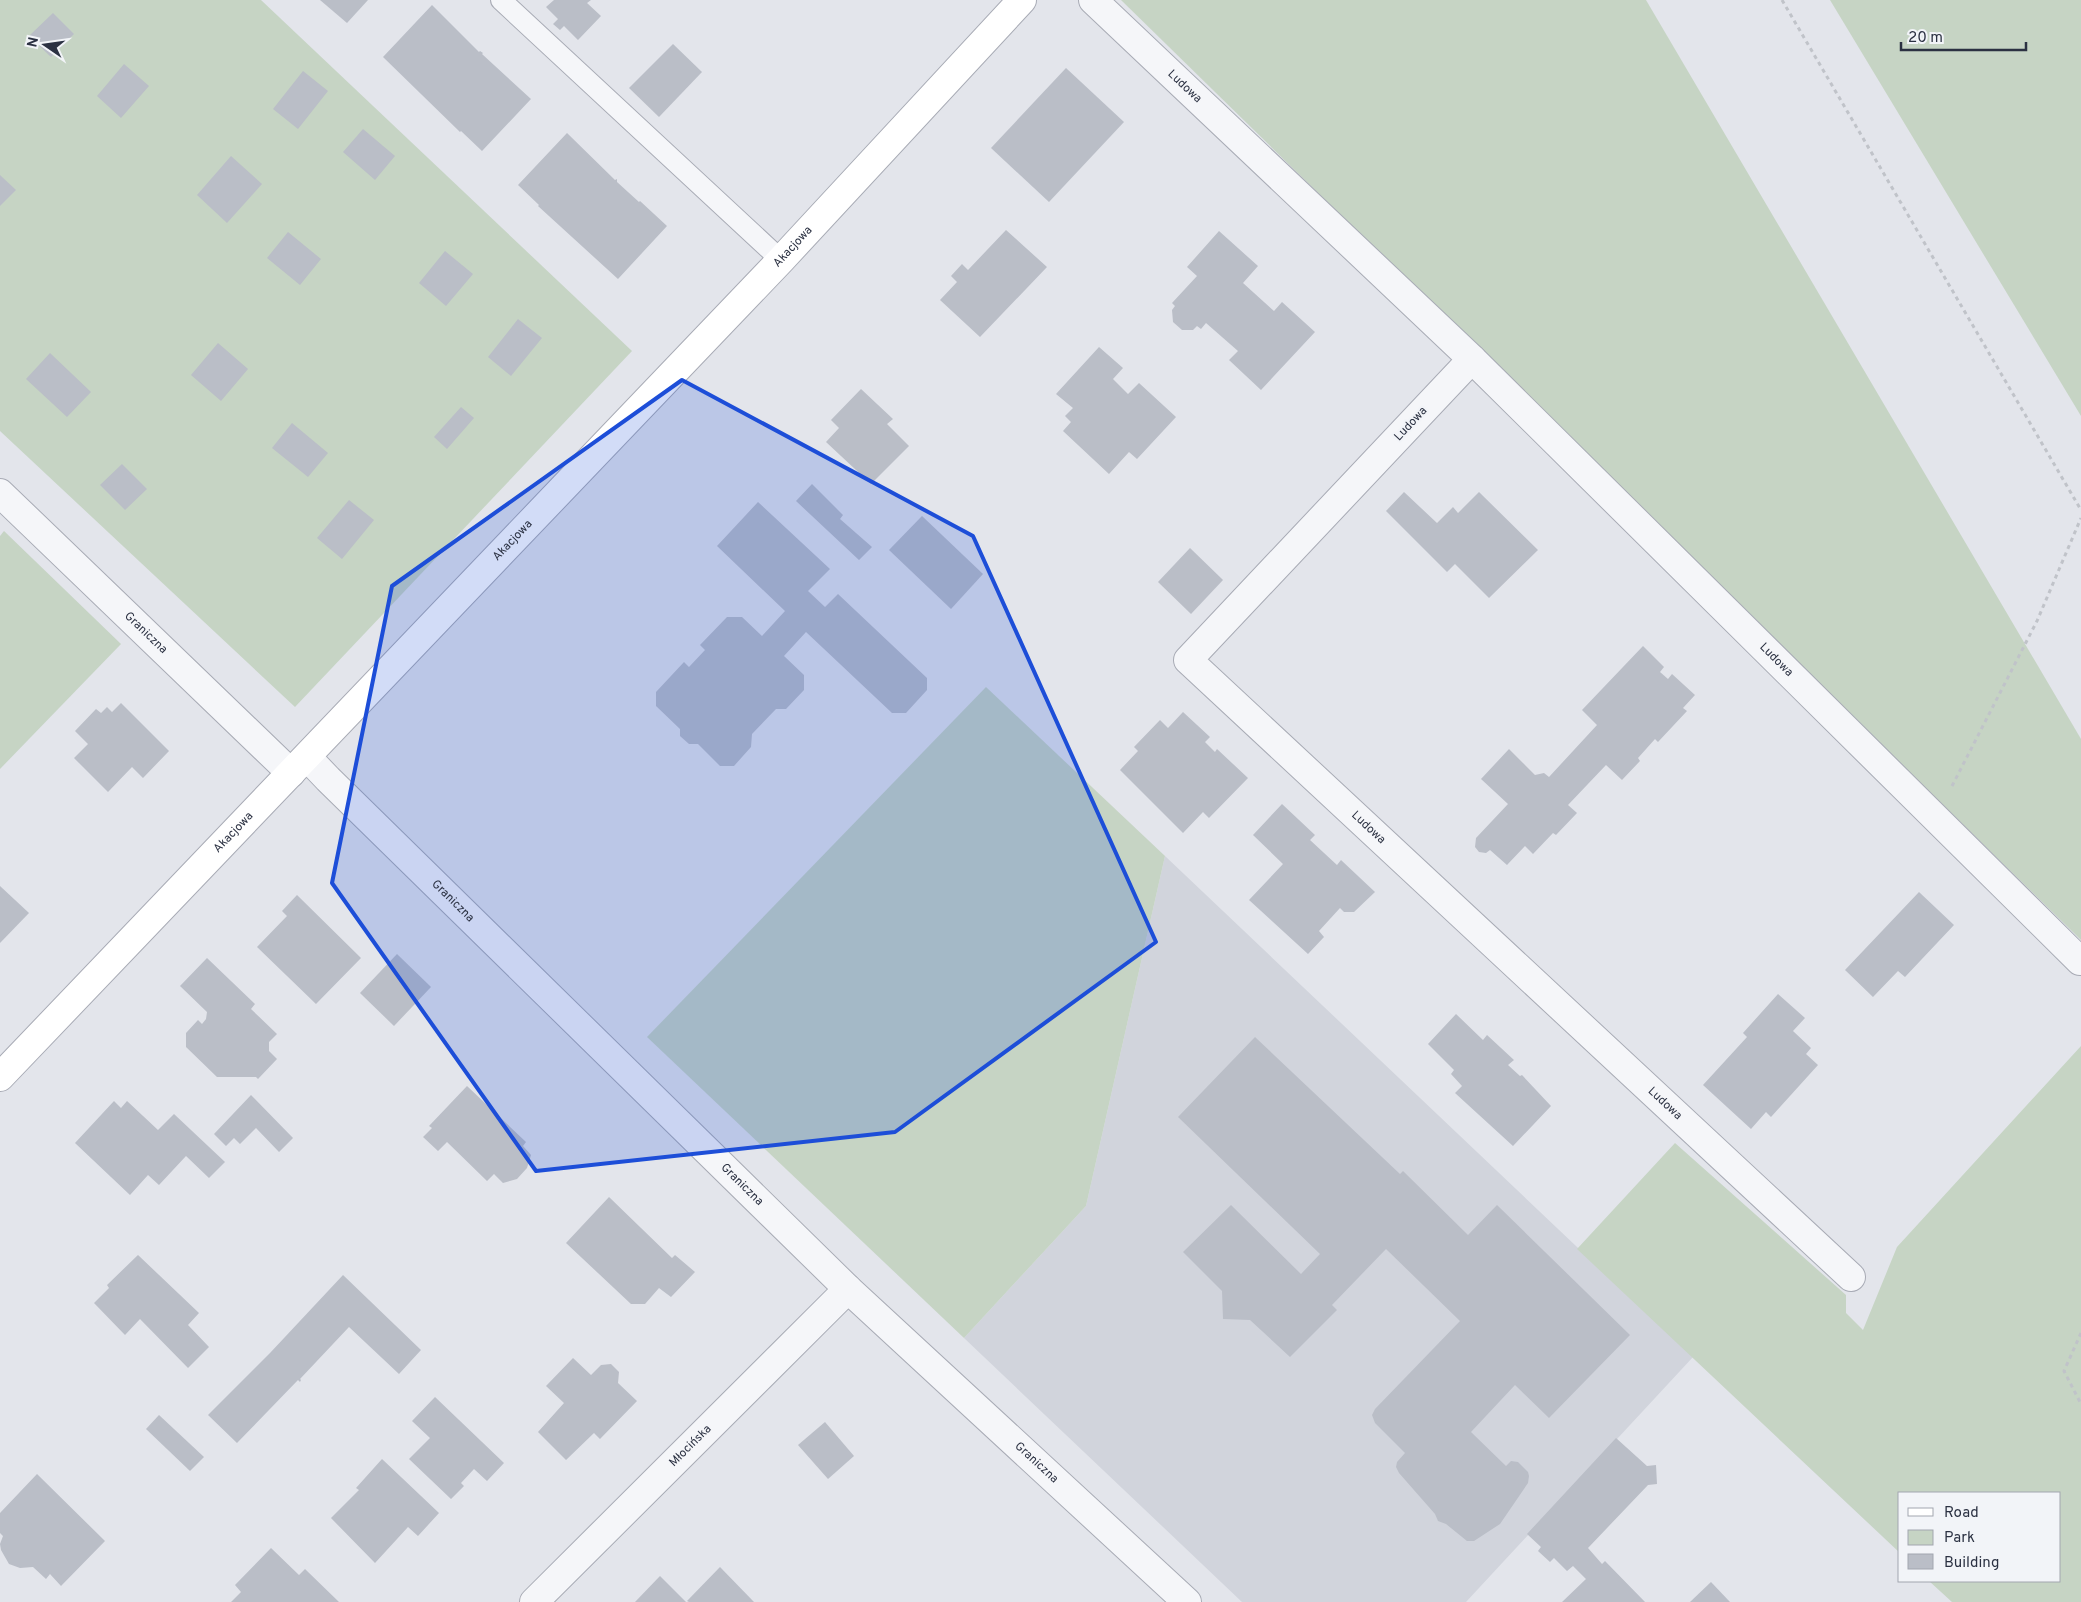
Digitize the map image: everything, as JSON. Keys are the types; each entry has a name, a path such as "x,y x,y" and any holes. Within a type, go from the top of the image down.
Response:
{"street":[{"name":"Akacjowa","path":"0,1077 780,260 1022,0"},
{"name":"Ludowa","path":"1092,0 1472,359 2080,961"},
{"name":"Ludowa","path":"1472,359 1188,660 1850,1277"},
{"name":"Graniczna","path":"0,493 299,765 328,779 848,1289 1187,1602"},
{"name":"Młocińska","path":"534,1602 848,1289"}],"lane":[{"path":"501,0 780,260"}],"path":[{"path":"1782,0 2081,510"},
{"path":"1935,819 2037,621 2081,518"},
{"path":"2081,1333 2064,1371 2081,1404"}],"highlighted area":[{"path":"682,380 973,536 1156,942 895,1132 536,1171 332,883 392,586"}],"shaded area":[{"path":"1165,856 1693,1357 1466,1602 1242,1602 964,1338 1086,1206"}],"green space":[{"path":"0,0 261,0 632,351 295,707 0,431"},
{"path":"1121,0 1646,0 2081,739 2081,940"},
{"path":"1830,0 2081,0 2081,416"},
{"path":"4,531 121,644 0,769 0,536"},
{"path":"986,687 1165,856 1086,1206 964,1338 647,1037"},
{"path":"2081,1046 2081,1602 1952,1602 1930,1582 2061,1582 2061,1492 1898,1492 1898,1551 1577,1249 1675,1143 1846,1295 1846,1313 1863,1330 1897,1247"}],"building":[{"path":"320,0 368,0 347,23"},
{"path":"554,0 591,0 587,3 601,16 578,40 564,26 560,30 553,24 558,19 546,7"},
{"path":"432,5 479,52 483,53 531,99 482,151 383,57"},
{"path":"53,13 74,34 51,57 29,36"},
{"path":"673,44 702,72 659,117 629,88"},
{"path":"124,64 149,86 121,118 97,96"},
{"path":"1066,68 1124,122 1049,202 991,148"},
{"path":"303,71 328,91 298,129 273,109"},
{"path":"363,129 395,156 375,180 343,152"},
{"path":"567,133 615,180 617,179 617,182 667,226 618,279 538,206 518,185"},
{"path":"231,156 262,184 227,223 197,195"},
{"path":"0,175 16,190 0,206"},
{"path":"1006,230 1047,267 980,337 940,300 957,282 951,276 962,264 968,270"},
{"path":"1219,231 1258,266 1243,283 1274,311 1282,302 1315,332 1261,390 1229,360 1238,351 1206,323 1201,329 1197,326 1193,330 1182,330 1173,322 1172,310 1175,306 1172,303 1197,276 1187,267"},
{"path":"288,232 321,259 300,285 267,258"},
{"path":"445,251 473,274 446,306 419,283"},
{"path":"518,319 542,338 511,376 488,357"},
{"path":"218,343 248,369 221,401 191,375"},
{"path":"1099,347 1123,368 1113,379 1128,394 1139,383 1176,417 1137,459 1129,452 1109,474 1063,431 1071,422 1065,416 1073,408 1056,394"},
{"path":"50,353 91,392 67,417 26,379"},
{"path":"861,389 893,419 887,424 909,446 871,484 826,442 839,428 831,420"},
{"path":"461,407 474,418 447,449 434,437"},
{"path":"292,423 328,453 308,477 272,448"},
{"path":"122,464 147,489 125,510 100,485"},
{"path":"812,484 843,515 840,519 872,547 859,560 796,501"},
{"path":"1404,492 1437,523 1453,507 1458,513 1479,492 1538,550 1489,598 1455,564 1447,572 1386,511"},
{"path":"349,500 374,520 342,559 317,538"},
{"path":"758,502 830,569 808,591 825,607 838,594 927,678 927,690 906,713 892,713 806,632 784,656 804,675 804,690 786,709 776,709 752,734 751,747 734,766 720,766 698,744 689,744 680,736 680,729 656,706 656,692 684,662 689,667 705,650 700,645 727,617 742,617 762,636 785,611 717,546"},
{"path":"922,516 983,574 951,609 889,550"},
{"path":"1190,548 1223,580 1191,614 1158,582"},
{"path":"1643,646 1664,667 1660,672 1668,679 1672,674 1695,695 1683,708 1687,711 1658,742 1655,739 1638,758 1640,761 1622,780 1606,765 1568,805 1577,813 1556,835 1553,833 1533,854 1525,846 1507,865 1490,850 1486,853 1479,852 1475,847 1476,838 1508,804 1481,779 1509,749 1535,775 1544,773 1549,777 1597,725 1582,710"},
{"path":"121,703 169,751 143,778 132,767 108,792 74,758 88,744 75,731 96,709 101,713 107,707 112,712"},
{"path":"1183,712 1210,737 1205,742 1215,752 1217,749 1248,778 1209,818 1203,812 1183,833 1120,770 1138,751 1134,747 1160,720 1168,728"},
{"path":"1282,804 1315,835 1310,840 1337,865 1341,860 1375,892 1354,912 1344,912 1340,908 1319,931 1324,937 1308,954 1249,900 1283,864 1253,835"},
{"path":"0,886 29,913 0,943"},
{"path":"1919,892 1954,925 1905,977 1898,971 1873,997 1845,970"},
{"path":"297,895 361,958 316,1004 257,947 287,916 282,911"},
{"path":"397,954 431,987 394,1026 360,993"},
{"path":"207,958 255,1004 251,1009 277,1034 269,1042 269,1051 277,1059 258,1079 256,1077 217,1077 186,1047 186,1033 198,1020 202,1024 206,1019 207,1012 180,986"},
{"path":"1778,994 1805,1018 1793,1031 1811,1048 1806,1054 1818,1065 1771,1117 1766,1112 1751,1129 1703,1085 1747,1037 1743,1033"},
{"path":"1456,1014 1483,1040 1487,1035 1514,1060 1508,1065 1520,1076 1522,1075 1551,1106 1513,1146 1455,1093 1462,1086 1451,1074 1454,1070 1428,1044"},
{"path":"1255,1037 1400,1174 1403,1171 1468,1235 1497,1205 1630,1335 1549,1418 1515,1385 1471,1432 1506,1466 1511,1461 1518,1462 1528,1472 1529,1476 1528,1483 1500,1524 1474,1541 1467,1541 1446,1524 1438,1521 1435,1514 1399,1473 1396,1467 1397,1462 1405,1453 1375,1423 1372,1415 1375,1409 1460,1321 1386,1249 1332,1305 1337,1310 1290,1357 1250,1320 1223,1319 1222,1291 1183,1252 1231,1205 1301,1274 1320,1254 1178,1117"},
{"path":"467,1086 526,1142 523,1146 531,1155 527,1168 517,1179 503,1183 494,1174 487,1181 447,1142 438,1151 423,1137 432,1128 429,1126"},
{"path":"251,1095 293,1138 279,1152 256,1128 240,1144 234,1138 226,1146 214,1134"},
{"path":"114,1101 121,1108 127,1101 158,1130 174,1114 225,1162 209,1178 186,1156 159,1185 148,1175 130,1195 75,1143"},
{"path":"609,1197 672,1258 675,1255 695,1272 671,1297 659,1288 645,1304 631,1304 566,1243"},
{"path":"138,1255 199,1313 188,1325 209,1347 188,1368 140,1319 125,1335 94,1303 109,1288 107,1285"},
{"path":"343,1275 421,1350 399,1374 349,1327 300,1379 300,1382 298,1380 237,1443 208,1415 270,1353"},
{"path":"573,1358 591,1375 601,1365 611,1364 619,1372 618,1383 637,1401 600,1439 594,1433 566,1460 538,1432 564,1403 546,1386"},
{"path":"435,1397 504,1463 487,1481 474,1469 461,1483 464,1486 451,1499 409,1459 430,1438 412,1421"},
{"path":"159,1415 204,1457 190,1471 146,1429"},
{"path":"825,1422 854,1456 828,1479 798,1445"},
{"path":"1616,1438 1647,1466 1656,1465 1657,1484 1648,1485 1588,1548 1602,1564 1605,1561 1645,1602 1562,1602 1586,1579 1573,1566 1567,1571 1554,1558 1550,1562 1538,1551 1541,1547 1527,1534"},
{"path":"382,1459 439,1513 418,1536 408,1527 375,1563 331,1518 359,1490 356,1488"},
{"path":"37,1474 105,1541 61,1586 50,1574 46,1579 33,1567 20,1568 9,1564 1,1550 0,1544 3,1536 0,1533 0,1513"},
{"path":"271,1548 299,1575 305,1569 339,1602 231,1602 241,1592 235,1585"},
{"path":"720,1567 754,1602 687,1601"},
{"path":"660,1576 686,1602 635,1602"},
{"path":"1711,1582 1730,1602 1690,1602"}]}
